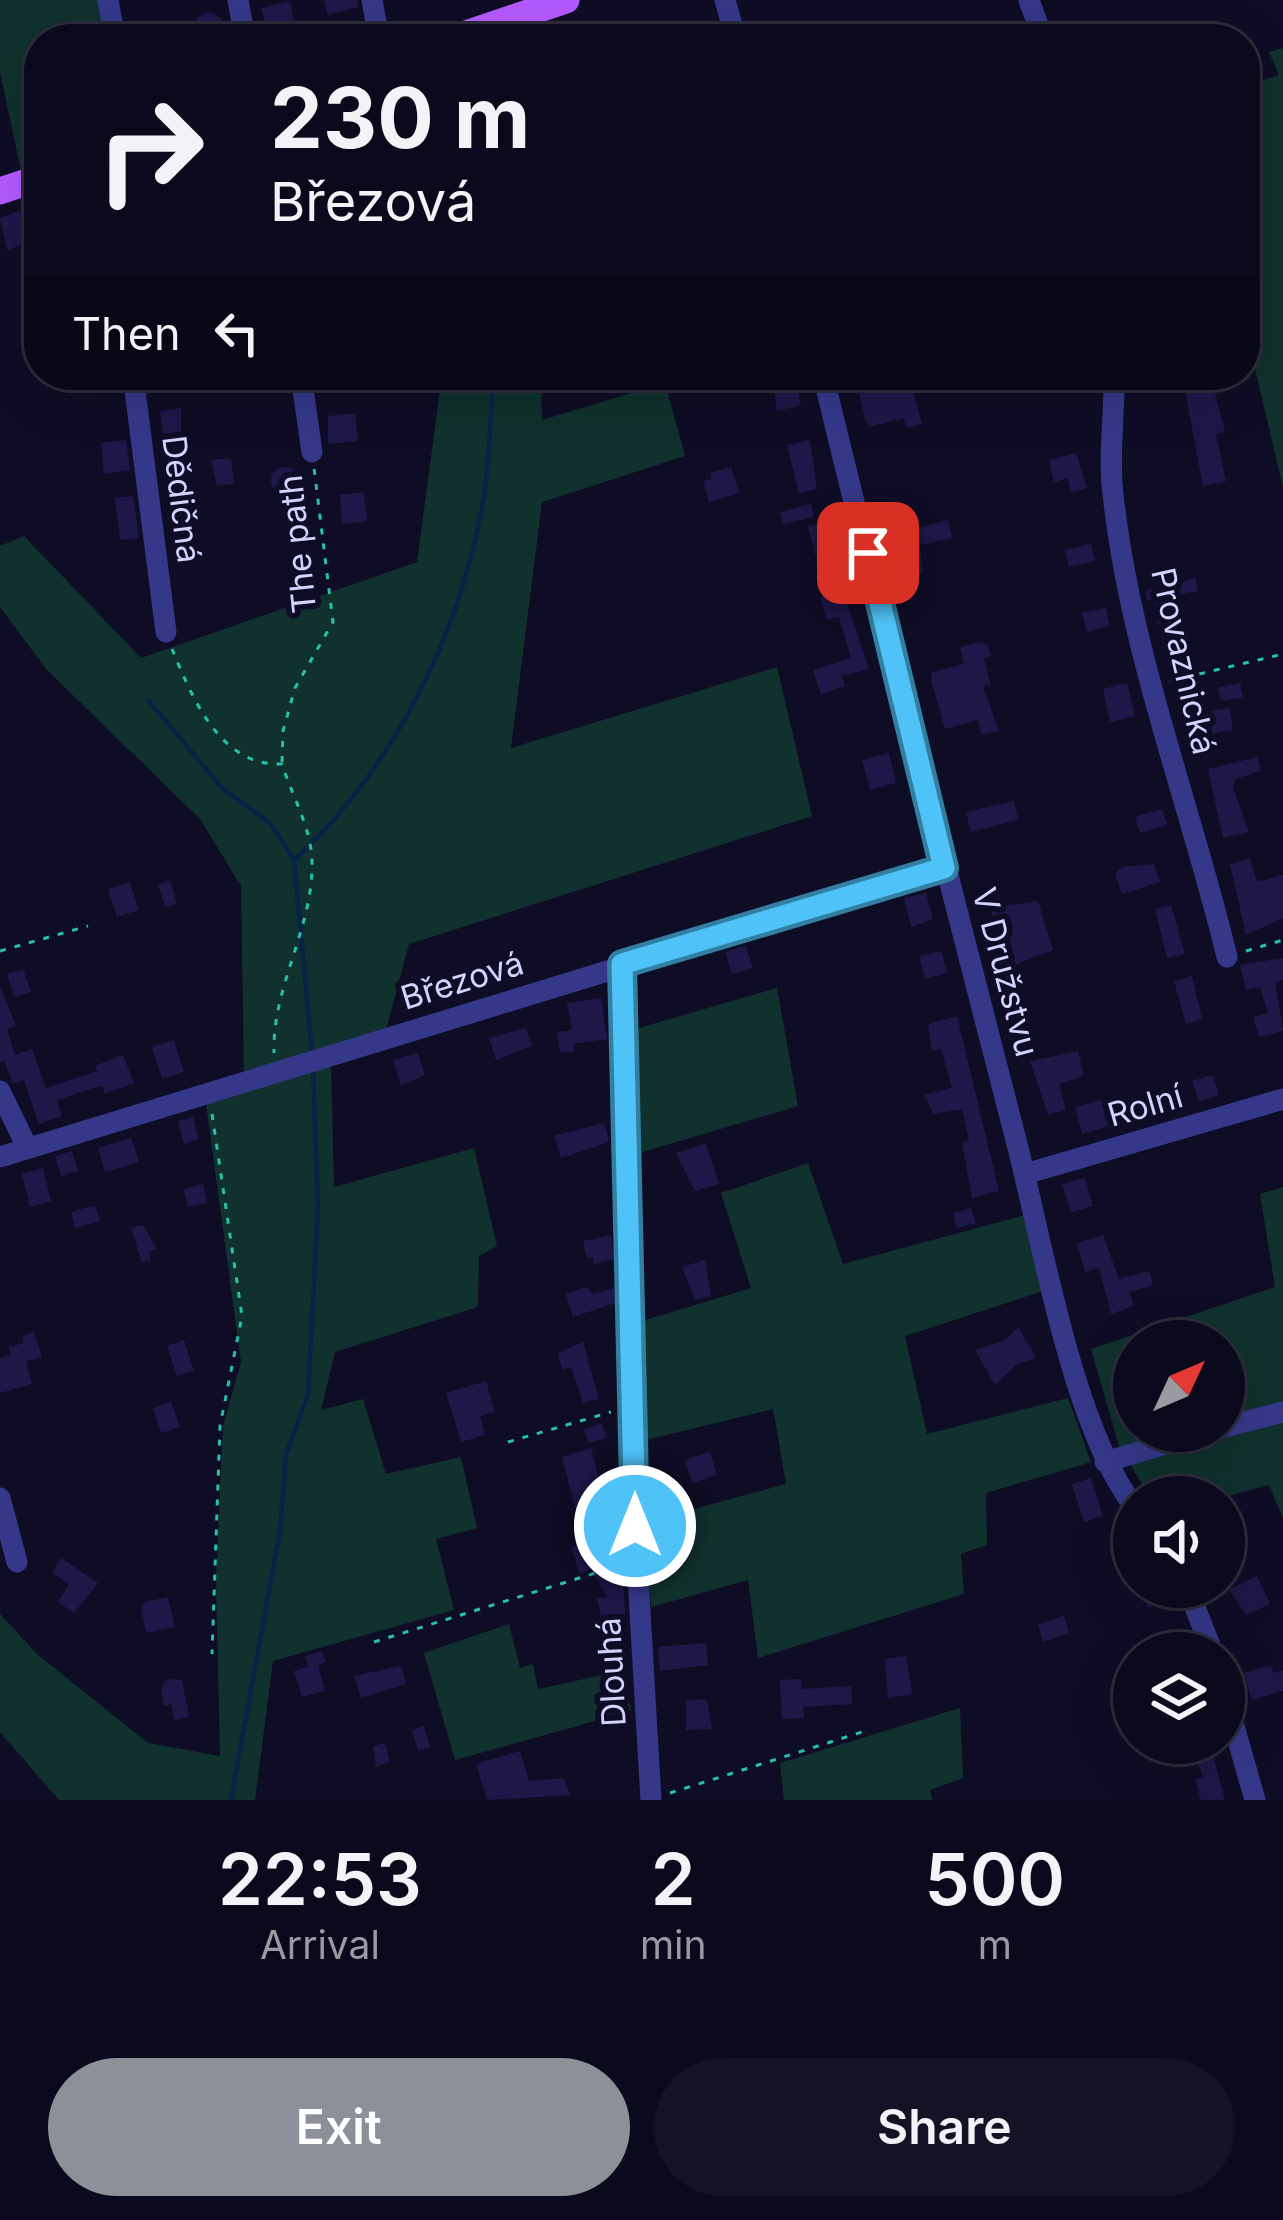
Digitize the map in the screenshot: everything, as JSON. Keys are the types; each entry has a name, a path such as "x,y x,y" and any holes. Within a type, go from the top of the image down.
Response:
{"main road":[{"path":"495,24 566,0"}],"street":[{"name":"Dědičná","path":"135,390 166,632"},
{"path":"303,390 312,452"},
{"name":"V Družstvu","path":"827,390 1025,1174 1105,1462 1114,1476"},
{"name":"Provaznická","path":"1114,390 1112,490 1150,685 1198,834 1227,957"},
{"name":"Březová","path":"0,1156 944,868"},
{"name":"Dlouhá","path":"622,964 637,1561 651,1799"},
{"path":"0,1091 27,1147"},
{"name":"Rolní","path":"1025,1174 1283,1100"},
{"path":"1245,1422 1283,1412"},
{"path":"1105,1462 1139,1452"},
{"path":"0,1498 16,1562"},
{"path":"1245,1764 1255,1800"}],"path":[{"name":"The path","path":"282,764 283,731 295,688 333,622 312,452"},
{"path":"166,632 209,725 247,758 282,764 308,834 311,858 306,908 278,1006 275,1072"},
{"path":"1150,685 1283,654"},
{"path":"0,951 88,926"},
{"path":"1227,957 1283,940"},
{"path":"208,1092 242,1316 220,1426 212,1654"},
{"path":"508,1442 635,1405"},
{"path":"374,1642 637,1561"},
{"path":"651,1799 862,1732"}],"green space":[{"path":"0,0 100,0 105,24 24,24 24,165 20,166 0,72"},
{"path":"1283,48 1283,487 1260,390 1260,81 1279,75 1269,52"},
{"path":"440,390 541,390 542,420 642,390 667,390 685,456 542,502 511,748 777,667 812,816 409,944 385,1034 244,1077 241,886 200,819 46,669 0,607 0,546 24,536 141,658 417,562"},
{"path":"777,988 798,1106 633,1155 632,1030"},
{"path":"331,1062 334,1187 474,1148 497,1246 479,1256 478,1307 335,1352 321,1410 363,1399 386,1474 461,1457 477,1528 436,1539 454,1610 273,1661 255,1800 59,1800 0,1732 0,1614 37,1654 148,1743 220,1756 216,1579 223,1426 241,1362 205,1096"},
{"path":"808,1163 843,1264 1025,1215 1043,1291 905,1336 927,1434 1068,1398 1091,1462 986,1493 987,1545 961,1554 964,1594 758,1658 748,1580 651,1607 645,1522 786,1484 773,1409 642,1441 639,1322 751,1288 721,1193"},
{"path":"1283,1187 1283,1518 1269,1485 1245,1491 1245,1476 1137,1476 1123,1452 1245,1452 1245,1320 1177,1320 1275,1287 1260,1194"},
{"path":"1113,1342 1113,1425 1091,1349"},
{"path":"509,1624 520,1668 533,1664 538,1689 626,1670 631,1711 455,1760 424,1653"},
{"path":"960,1708 963,1778 930,1790 932,1800 784,1800 780,1763"}],"building":[{"path":"324,0 357,0 358,7 328,15"},
{"path":"290,1 294,21 265,24 261,8"},
{"path":"209,13 222,24 196,24"},
{"path":"24,209 24,244 7,250 0,218"},
{"path":"774,390 798,390 801,405 777,411"},
{"path":"858,390 913,390 922,424 906,428 904,418 872,426 866,422"},
{"path":"1185,390 1214,390 1225,432 1216,434 1226,481 1203,486"},
{"path":"181,408 181,457 167,459 160,411"},
{"path":"355,413 358,441 328,444 328,416"},
{"path":"126,440 130,470 104,474 101,443"},
{"path":"810,440 817,489 799,493 787,445"},
{"path":"1076,453 1087,488 1071,492 1068,478 1054,482 1049,460"},
{"path":"231,458 234,484 217,486 211,460"},
{"path":"285,467 295,471 299,481 295,491 285,495 275,491 271,481 275,471"},
{"path":"731,467 739,493 709,502 703,481 712,479 710,473"},
{"path":"364,492 367,521 342,524 340,495"},
{"path":"133,496 139,538 120,540 115,498"},
{"path":"811,504 814,517 783,524 780,512"},
{"path":"915,516 917,528 948,520 952,538 920,545 923,574 907,578 895,531 897,520"},
{"path":"830,521 840,556 817,562 808,526"},
{"path":"195,527 200,561 178,564 180,528"},
{"path":"1091,544 1095,561 1069,567 1065,550"},
{"path":"1195,578 1198,591 1175,595 1188,655 1167,660 1153,599 1147,600 1145,591"},
{"path":"843,590 869,669 842,676 845,686 821,694 813,670 851,658 839,617 827,620 820,597"},
{"path":"1106,608 1110,626 1087,632 1082,613"},
{"path":"979,642 988,645 991,656 984,658 991,685 983,687 999,731 982,735 978,720 945,729 932,672 964,664 960,647"},
{"path":"1127,683 1135,716 1110,722 1103,689"},
{"path":"1240,683 1243,697 1221,701 1218,688"},
{"path":"1229,708 1233,730 1200,736 1195,714"},
{"path":"889,753 896,783 870,790 862,760"},
{"path":"1257,757 1261,771 1235,779 1233,787 1249,832 1223,838 1208,769"},
{"path":"1014,801 1018,820 971,832 966,812"},
{"path":"1162,809 1167,825 1140,833 1135,817"},
{"path":"1250,858 1257,882 1283,875 1283,918 1246,935 1230,864"},
{"path":"1154,864 1160,882 1122,894 1115,874 1122,867"},
{"path":"170,880 177,904 165,907 158,884"},
{"path":"130,882 139,910 117,917 108,889"},
{"path":"926,893 933,919 911,927 904,898"},
{"path":"1038,901 1053,950 1006,968 990,908"},
{"path":"1171,905 1185,954 1167,958 1155,909"},
{"path":"746,946 753,968 732,974 725,952"},
{"path":"941,951 947,973 925,979 919,956"},
{"path":"1283,958 1283,980 1275,982 1283,1031 1259,1037 1253,1017 1268,1013 1260,987 1246,990 1240,965"},
{"path":"23,969 31,992 14,997 7,974"},
{"path":"1192,976 1202,1019 1186,1024 1174,981"},
{"path":"0,986 16,1026 7,1029 15,1055 32,1049 46,1088 97,1071 95,1066 123,1055 134,1083 105,1094 102,1085 57,1100 62,1116 39,1124 24,1080 13,1084 4,1060 0,1062"},
{"path":"601,998 607,1039 573,1044 574,1051 560,1053 557,1032 572,1030 567,1003"},
{"path":"957,1016 999,1191 972,1198 962,1142 969,1140 962,1109 934,1114 924,1095 952,1088 941,1049 932,1051 928,1024"},
{"path":"526,1028 532,1046 496,1060 489,1038"},
{"path":"174,1040 184,1072 162,1079 152,1047"},
{"path":"1078,1051 1084,1076 1059,1084 1066,1110 1048,1115 1030,1061"},
{"path":"418,1053 425,1075 401,1086 393,1060"},
{"path":"1213,1075 1219,1095 1199,1102 1192,1081"},
{"path":"1101,1100 1108,1126 1082,1134 1075,1107"},
{"path":"193,1117 199,1139 184,1144 178,1121"},
{"path":"604,1123 609,1142 561,1158 554,1136"},
{"path":"131,1138 139,1162 105,1172 98,1148"},
{"path":"706,1144 719,1184 695,1191 676,1153"},
{"path":"72,1151 78,1171 61,1176 55,1156"},
{"path":"43,1168 51,1201 30,1207 22,1174"},
{"path":"1085,1178 1093,1206 1071,1212 1062,1184"},
{"path":"203,1184 207,1203 188,1207 184,1189"},
{"path":"95,1205 100,1221 75,1228 71,1212"},
{"path":"971,1208 976,1223 957,1228 953,1213"},
{"path":"143,1225 157,1249 149,1251 151,1261 142,1263 131,1228"},
{"path":"611,1235 614,1259 594,1264 593,1257 587,1258 583,1241"},
{"path":"1103,1235 1119,1279 1149,1271 1153,1285 1129,1292 1134,1306 1111,1314 1099,1268 1085,1272 1077,1243"},
{"path":"705,1260 711,1296 695,1300 682,1267"},
{"path":"586,1287 593,1294 614,1288 615,1303 573,1317 566,1294"},
{"path":"1018,1327 1036,1358 1017,1364 995,1385 975,1350 1004,1341"},
{"path":"34,1332 42,1357 26,1361 32,1384 0,1393 0,1358 11,1355 9,1347 24,1343 22,1336"},
{"path":"184,1340 194,1371 177,1376 167,1346"},
{"path":"583,1342 599,1399 583,1403 571,1367 562,1370 558,1353"},
{"path":"486,1381 495,1412 480,1416 485,1435 461,1442 446,1393"},
{"path":"171,1402 180,1427 161,1433 153,1408"},
{"path":"602,1424 607,1438 588,1443 584,1429"},
{"path":"591,1448 607,1509 578,1519 562,1457"},
{"path":"710,1452 717,1475 692,1483 685,1460"},
{"path":"1091,1478 1103,1516 1084,1522 1072,1484"},
{"path":"612,1535 623,1570 625,1615 602,1620 597,1599 607,1597 591,1569 580,1574 571,1547"},
{"path":"61,1558 98,1583 74,1613 58,1602 69,1584 52,1573"},
{"path":"1257,1576 1270,1604 1246,1615 1241,1608 1245,1582"},
{"path":"168,1597 175,1627 146,1633 141,1608 145,1602"},
{"path":"1064,1616 1069,1633 1043,1642 1038,1624"},
{"path":"706,1643 708,1665 660,1671 658,1647"},
{"path":"322,1651 326,1662 318,1665 325,1691 302,1697 294,1671 308,1667 305,1656"},
{"path":"906,1656 912,1694 888,1698 885,1659"},
{"path":"1271,1665 1273,1673 1283,1670 1283,1691 1252,1700 1245,1673"},
{"path":"401,1666 406,1684 361,1698 354,1676"},
{"path":"166,1679 182,1680 189,1717 174,1720 171,1704 164,1706 161,1688"},
{"path":"801,1679 802,1689 851,1686 852,1704 803,1707 804,1718 782,1719 780,1680"},
{"path":"707,1699 712,1729 686,1730 686,1700"},
{"path":"424,1726 430,1747 418,1751 412,1730"},
{"path":"385,1743 390,1762 376,1767 373,1746"},
{"path":"520,1751 529,1781 564,1778 570,1795 487,1800 476,1764"},
{"path":"1198,1764 1215,1764 1225,1800 1201,1800 1195,1780 1203,1777"}],"waterway":[{"path":"312,1051 294,860 362,785 417,697 439,650 458,601 483,502 493,390"},
{"path":"148,700 223,789 270,823 293,858"},
{"path":"231,1800 280,1531 286,1455 308,1395 318,1207 313,1069"}],"route":[{"path":"635,1526 622,964 944,868 868,553"}]}
